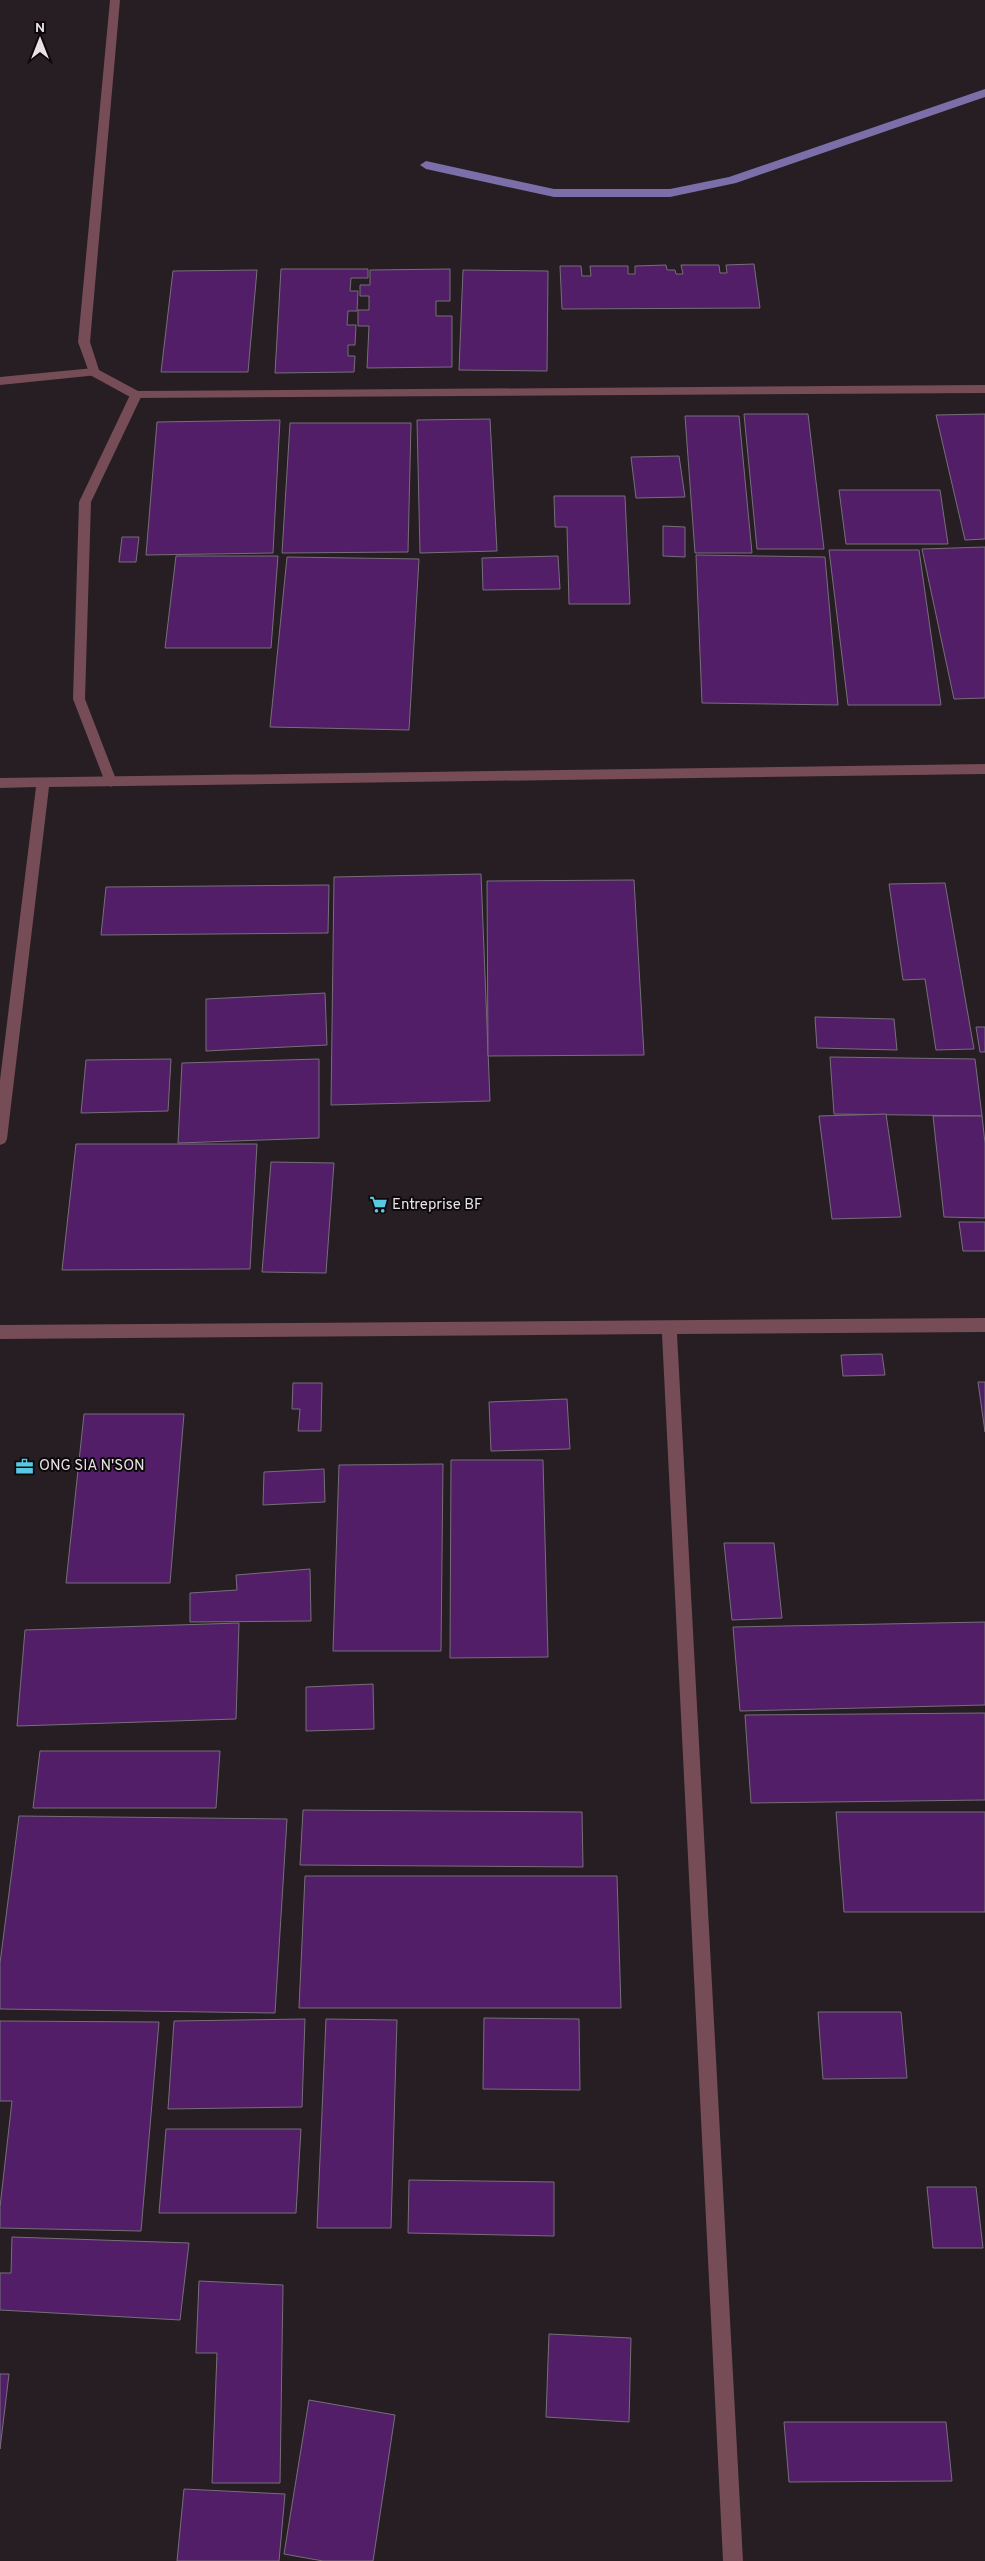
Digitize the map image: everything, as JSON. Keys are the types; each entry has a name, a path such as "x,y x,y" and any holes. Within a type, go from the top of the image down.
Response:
{"street":[{"path":"94,372 84,342 115,0"},
{"path":"0,381 94,372 136,395 985,389"},
{"path":"111,782 79,699 85,502 136,395"},
{"path":"0,783 985,769"},
{"path":"0,1139 43,783"},
{"path":"0,1332 985,1326"},
{"path":"669,1327 734,2561"}],"building":[{"path":"754,264 760,308 562,309 560,266 581,266 582,276 591,276 590,266 628,266 628,274 635,274 635,266 666,265 667,270 675,270 676,274 683,274 681,265 719,265 720,273 727,273 726,265"},
{"path":"281,269 368,269 368,278 351,278 350,291 358,291 357,311 348,311 347,325 356,325 355,345 348,345 348,356 355,356 354,372 275,373"},
{"path":"450,269 450,301 436,301 436,316 452,316 452,367 367,368 369,326 358,326 358,310 369,310 369,296 360,296 360,285 370,285 370,270"},
{"path":"257,270 248,372 161,372 173,271"},
{"path":"463,270 548,271 547,371 459,370"},
{"path":"744,414 808,414 824,549 757,549"},
{"path":"985,414 985,539 965,540 936,415"},
{"path":"685,416 739,416 752,553 695,553"},
{"path":"490,419 497,551 420,553 417,420"},
{"path":"280,420 273,553 146,555 157,422"},
{"path":"290,423 411,423 408,552 282,553"},
{"path":"679,456 685,497 636,498 631,457"},
{"path":"839,490 940,490 948,544 846,544"},
{"path":"554,496 625,496 630,604 569,604 567,527 555,527"},
{"path":"663,526 685,527 685,557 663,556"},
{"path":"122,537 139,537 136,562 119,562"},
{"path":"985,547 985,698 954,699 922,549"},
{"path":"829,550 919,550 941,705 848,705"},
{"path":"696,555 825,557 838,705 702,703"},
{"path":"176,556 278,556 271,648 165,648"},
{"path":"558,556 560,589 483,590 482,558"},
{"path":"287,557 419,559 409,730 270,727"},
{"path":"481,874 490,1101 331,1105 334,877"},
{"path":"634,880 644,1055 488,1056 487,881"},
{"path":"945,883 974,1049 936,1050 925,979 903,980 889,884"},
{"path":"329,885 328,933 101,935 106,887"},
{"path":"325,993 327,1045 206,1051 206,999"},
{"path":"815,1017 894,1019 897,1050 817,1048"},
{"path":"976,1027 985,1027 985,1052 980,1052"},
{"path":"830,1057 975,1059 982,1116 834,1114"},
{"path":"171,1059 168,1111 81,1113 86,1060"},
{"path":"319,1059 319,1138 178,1143 182,1063"},
{"path":"886,1114 901,1217 832,1219 819,1116"},
{"path":"933,1116 982,1116 985,1143 985,1218 944,1217"},
{"path":"76,1144 257,1144 250,1269 62,1270"},
{"path":"271,1162 334,1163 326,1273 262,1272"},
{"path":"959,1222 985,1222 985,1251 963,1251"},
{"path":"882,1354 885,1375 843,1376 841,1355"},
{"path":"978,1382 985,1382 985,1432"},
{"path":"293,1383 322,1383 321,1431 298,1431 300,1409 292,1409"},
{"path":"567,1399 570,1449 491,1451 489,1402"},
{"path":"84,1414 184,1414 170,1583 66,1583"},
{"path":"451,1460 543,1460 548,1657 450,1658"},
{"path":"443,1464 441,1651 333,1651 339,1465"},
{"path":"324,1469 325,1502 263,1505 264,1472"},
{"path":"724,1543 774,1543 782,1618 732,1620"},
{"path":"310,1569 311,1621 190,1622 190,1593 237,1590 236,1575"},
{"path":"985,1622 985,1705 740,1711 733,1627"},
{"path":"239,1623 236,1719 17,1726 25,1630"},
{"path":"373,1684 374,1729 306,1731 306,1687"},
{"path":"985,1713 985,1800 751,1803 745,1715"},
{"path":"40,1751 220,1751 216,1808 33,1808"},
{"path":"303,1810 582,1812 583,1867 300,1865"},
{"path":"836,1812 985,1812 985,1912 844,1912"},
{"path":"19,1816 287,1819 275,2013 0,2009 0,1963"},
{"path":"305,1876 617,1876 621,2008 299,2008"},
{"path":"818,2012 901,2012 907,2078 823,2079"},
{"path":"484,2018 579,2019 580,2090 483,2089"},
{"path":"305,2019 302,2107 168,2109 174,2021"},
{"path":"326,2019 397,2020 391,2228 317,2228"},
{"path":"0,2021 159,2022 141,2231 0,2228 0,2207 12,2101 0,2101"},
{"path":"166,2129 301,2129 296,2213 159,2213"},
{"path":"409,2180 554,2182 554,2236 408,2233"},
{"path":"927,2187 976,2187 983,2248 933,2248"},
{"path":"12,2237 189,2243 180,2320 0,2310 0,2273 11,2273"},
{"path":"199,2281 283,2285 280,2483 212,2483 217,2353 196,2353"},
{"path":"549,2334 631,2338 629,2422 546,2417"},
{"path":"0,2374 9,2374 0,2449"},
{"path":"309,2400 395,2415 373,2561 323,2561 284,2554"},
{"path":"784,2422 946,2422 952,2481 789,2482"},
{"path":"184,2489 285,2494 279,2561 177,2561"}],"waterway":[{"path":"426,165 554,193 670,193 732,180 829,145 985,93"}],"place":[{"name":"Entreprise BF","path":"378,1205"},
{"name":"ONG SIA N'SON","path":"25,1466"}]}
